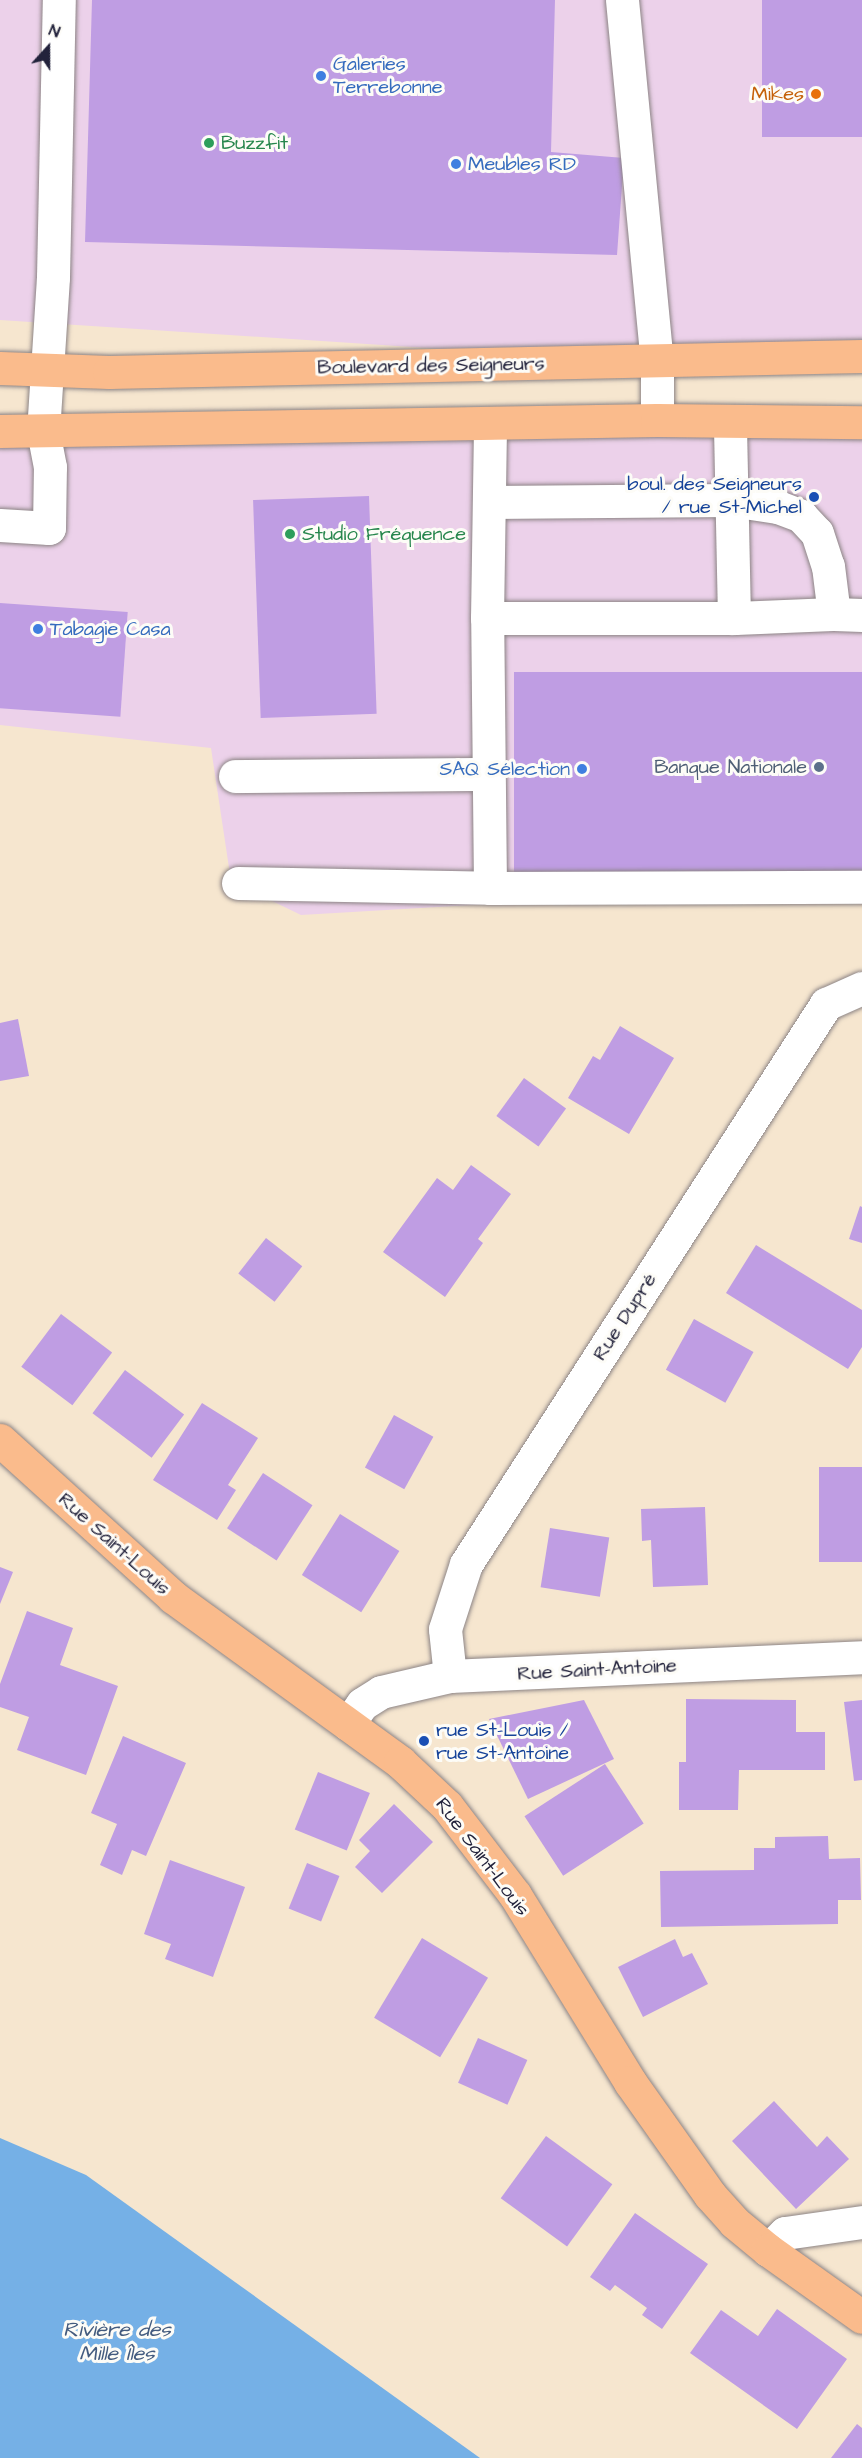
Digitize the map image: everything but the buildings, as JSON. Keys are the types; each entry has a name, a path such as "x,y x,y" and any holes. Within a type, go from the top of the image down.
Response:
{"main road":[{"name":"Boulevard des Seigneurs","path":"0,368 46,371 657,363 862,356"},
{"path":"0,431 657,420 862,423"},
{"name":"Rue Saint-Louis","path":"0,1440 172,1597 407,1767 462,1823 524,1909 667,2138 725,2213 768,2250 862,2317"}],"street":[{"path":"0,525 48,528 50,467 43,432 52,277 59,0"},
{"path":"622,0 657,363 657,420"},
{"path":"730,421 734,618"},
{"path":"490,423 487,618 490,888"},
{"path":"487,618 734,618 848,614 817,533 794,513 732,500 489,502"},
{"path":"236,776 487,774"},
{"path":"238,883 490,888 862,887"},
{"name":"Rue Dupré","path":"450,1676 445,1629 466,1564 826,1004 862,988"},
{"name":"Rue Saint-Antoine","path":"348,1724 362,1704 381,1692 450,1676 862,1657"},
{"path":"768,2250 785,2233 862,2222"}],"shaded area":[{"path":"0,0 862,0 862,356 657,363 0,320"},
{"path":"862,423 862,882 301,915 231,881 211,748 0,725 0,432"}],"water":[{"name":"Rivière des Mille Îles","path":"0,2138 86,2175 480,2458 0,2458"}],"place":[{"name":"Galeries Terrebonne","path":"321,76"},
{"name":"Mikes","path":"816,94"},
{"name":"Buzzfit","path":"209,143"},
{"name":"Meubles RD","path":"456,164"},
{"name":"boul. des Seigneurs / rue St-Michel","path":"814,497"},
{"name":"Studio Fréquence","path":"290,534"},
{"name":"Tabagie Casa","path":"38,629"},
{"name":"Banque Nationale","path":"819,767"},
{"name":"SAQ Sélection","path":"582,769"},
{"name":"rue St-Louis / rue St-Antoine","path":"424,1741"}]}
